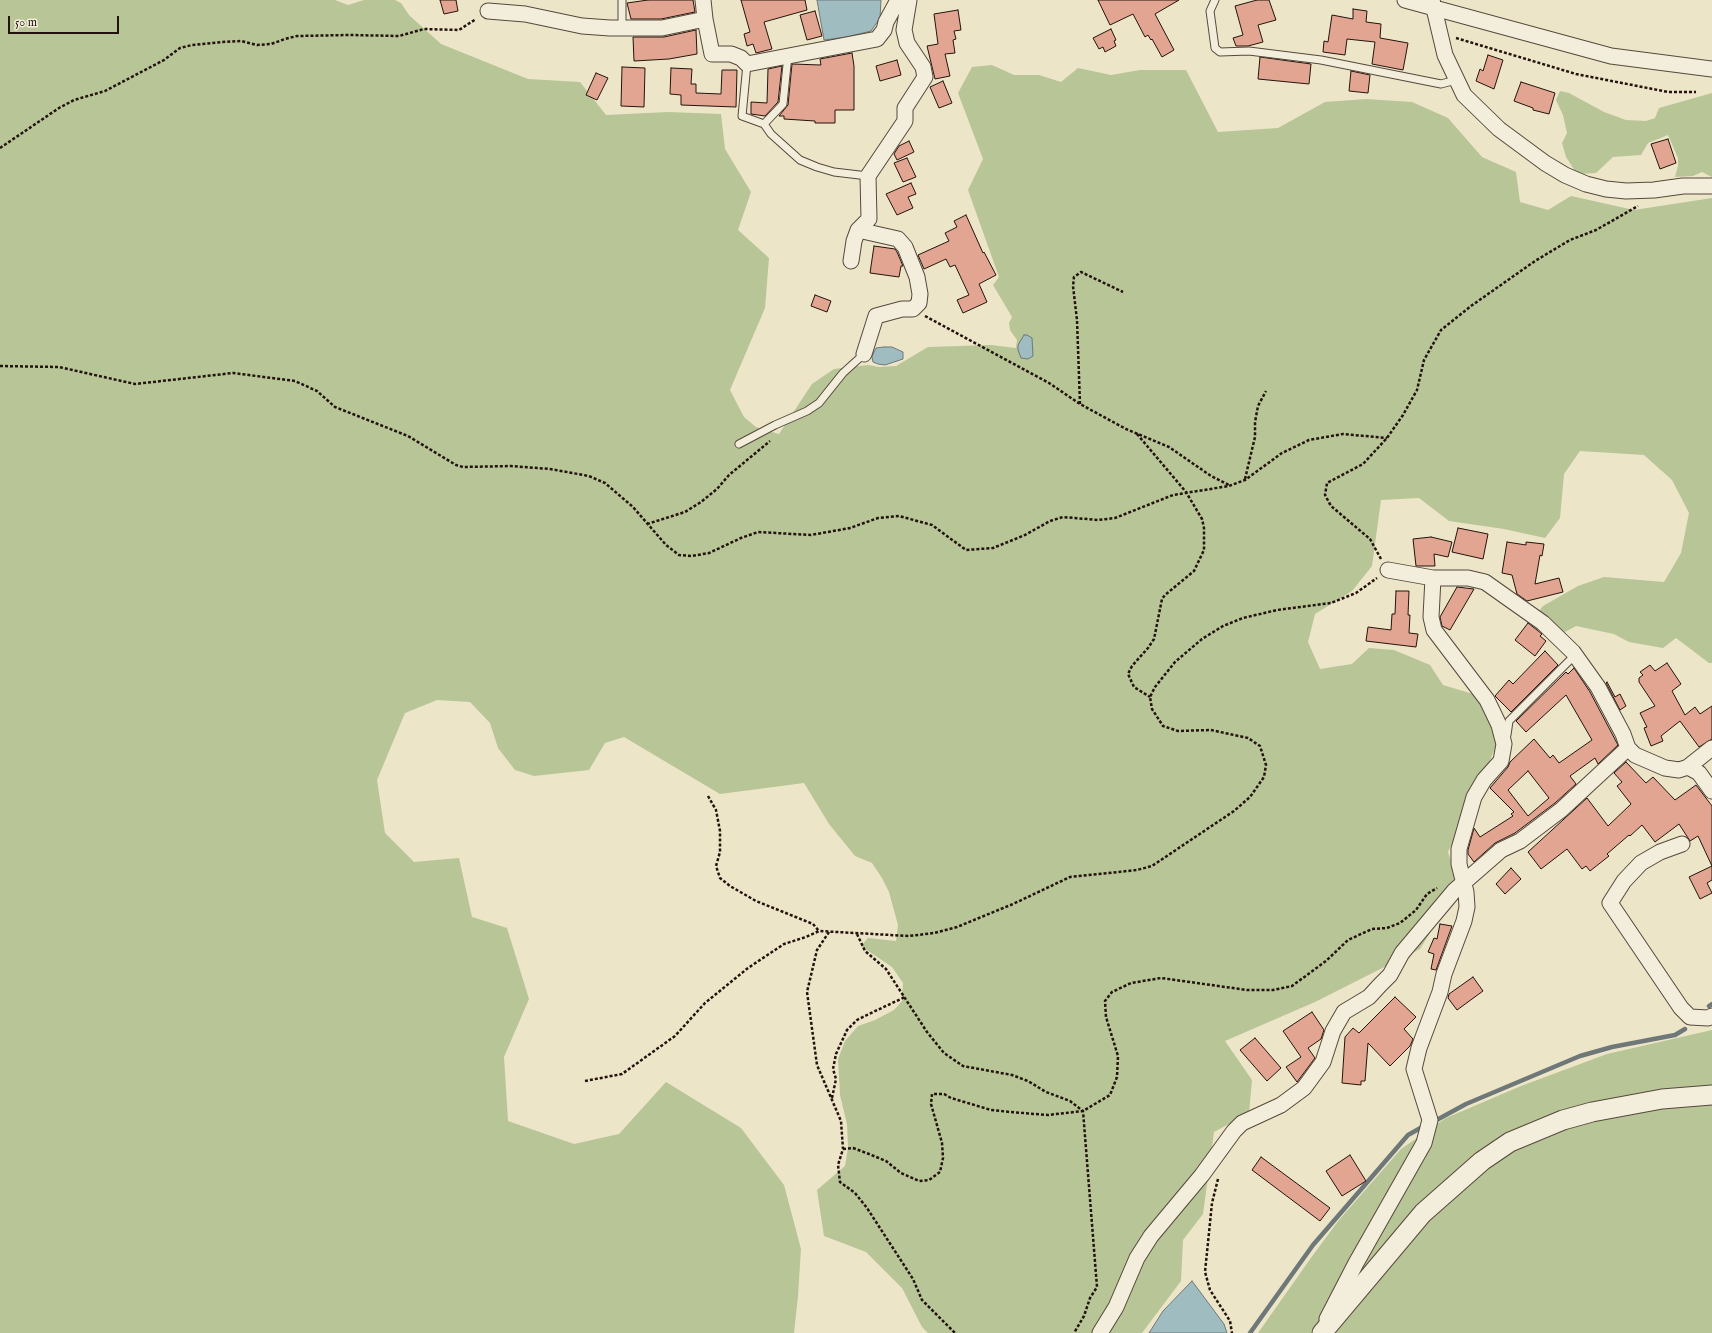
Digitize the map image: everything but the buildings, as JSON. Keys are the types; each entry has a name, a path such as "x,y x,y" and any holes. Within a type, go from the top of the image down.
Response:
{"street":[{"path":"703,0 712,54 731,54 741,58 747,64 878,39 884,30 886,22 898,0"},
{"path":"852,260 854,241 858,230 869,219 868,176 905,121 905,108 925,78 923,67 907,43 904,30 909,0"},
{"path":"1405,0 1433,4 1611,56 1712,69"},
{"path":"1433,4 1445,55 1464,95 1484,116 1524,148 1565,175 1586,184 1606,189 1626,191 1654,190 1683,186 1712,186"},
{"path":"488,11 525,14 582,26 662,28 705,19"},
{"path":"858,230 898,239 905,247 917,277 920,294 919,303 913,308 902,309 876,316 864,354"},
{"path":"1388,570 1434,578 1468,578 1485,582 1543,623 1575,655 1598,687 1623,734 1628,748 1635,755 1665,768 1680,770 1688,767 1712,748"},
{"path":"1321,1333 1356,1263 1424,1143 1430,1120 1414,1069 1440,992 1444,974 1464,921 1467,907 1459,887 1459,849 1474,797 1484,780 1501,761 1504,744 1499,725 1487,700 1434,630 1431,618 1434,578"},
{"path":"1100,1333 1116,1306 1137,1258 1151,1236 1202,1175 1234,1131 1242,1123 1281,1105 1304,1088 1323,1062 1333,1031 1344,1012 1369,997 1390,975 1402,953 1459,887 1501,850 1520,840 1561,810 1628,748"},
{"path":"1688,767 1699,773 1712,791"},
{"path":"1682,844 1660,852 1641,862 1624,881 1610,903 1681,1008 1690,1017 1708,1018 1712,1016"},
{"path":"1321,1333 1423,1213 1482,1161 1510,1142 1563,1120 1592,1112 1662,1099 1712,1095"}],"lane":[{"path":"622,0 622,27"},
{"path":"1215,0 1210,11 1215,48 1220,52 1248,51 1321,60 1441,84 1456,80"},
{"path":"764,124 783,104 788,55"},
{"path":"747,64 742,116 764,124 771,134 800,160 834,172 868,176"},
{"path":"739,444 808,411 819,403 843,373 864,354"},
{"path":"1504,744 1507,738 1509,721 1575,655"}],"path":[{"path":"0,148 59,108 74,100 105,91 144,71 180,48 192,45 222,42 242,42 257,45 271,44 297,36 350,34 399,36 424,29 459,30 488,11"},
{"path":"1440,34 1494,49 1544,66 1576,74 1668,92 1696,92"},
{"path":"585,1081 622,1074 675,1036 705,1003 748,968 784,944 819,931 909,936 934,933 957,927 1013,904 1070,877 1136,870 1152,866 1234,811 1250,797 1264,777 1266,765 1260,746 1248,738 1233,734 1211,730 1178,731 1163,726 1152,709 1150,697 1155,687 1175,662 1202,639 1222,626 1243,618 1276,610 1331,603 1356,593 1388,570 1370,539 1331,506 1325,495 1327,484 1364,464 1387,438 1403,415 1417,390 1424,360 1441,330 1471,306 1535,261 1570,240 1616,220 1639,206 1654,190"},
{"path":"1080,404 1074,277 1081,272 1123,292"},
{"path":"913,308 962,337 1049,383 1080,404 1136,434 1169,447 1211,476 1229,486"},
{"path":"0,366 60,367 94,374 128,384 233,373 295,381 317,391 335,407 408,436 456,465 463,467 511,466 550,468 589,476 605,483 620,495 670,548 679,555 692,556 709,553 758,532 810,535 850,528 878,518 898,516 932,525 966,550 993,548 1011,542 1050,520 1063,517 1098,520 1115,518 1140,509 1150,503 1186,492 1229,486 1245,480 1273,459 1309,440 1343,434 1387,438"},
{"path":"1245,480 1255,437 1255,422 1258,406 1266,391"},
{"path":"1136,434 1186,492 1202,519 1204,528 1204,550 1194,571 1162,599 1154,639 1132,666 1128,674 1134,687 1150,697"},
{"path":"647,524 685,512 701,502 717,489 729,474 774,438"},
{"path":"708,796 716,810 720,831 720,852 716,866 720,878 730,886 756,901 813,924 819,931"},
{"path":"843,1149 853,1148 886,1161 901,1173 919,1181 929,1180 940,1172 943,1158 942,1143 931,1104 932,1094 944,1094 951,1098 991,1110 1048,1115 1083,1111 1110,1095 1117,1077 1118,1056 1106,1017 1105,1001 1112,992 1131,983 1161,978 1247,990 1273,990 1292,986 1326,961 1348,940 1372,929 1387,928 1400,922 1416,910 1427,894 1435,888 1459,887"},
{"path":"829,932 817,950 807,992 820,1077 832,1099 841,1121 843,1149 838,1165 840,1182 855,1192 867,1208 912,1279 922,1300 955,1333"},
{"path":"857,934 865,952 886,969 927,1032 944,1053 963,1066 1012,1074 1046,1092 1070,1101 1083,1111 1097,1287 1090,1298 1084,1316 1074,1333"},
{"path":"832,1099 836,1079 834,1070 836,1054 847,1030 863,1017 905,997"},
{"path":"1220,1173 1212,1203 1205,1272 1210,1290 1230,1322 1232,1333"}],"green space":[{"path":"0,0 335,0 348,5 364,0 395,0 401,3 409,15 441,44 528,79 580,82 606,115 668,112 721,114 725,149 751,192 738,230 769,258 765,308 730,390 744,417 756,427 779,434 812,384 834,369 868,365 879,367 896,366 928,347 991,345 1016,348 1017,340 1010,330 1009,323 1012,317 993,285 999,277 968,190 983,159 958,93 972,67 992,65 1014,75 1039,75 1061,82 1078,68 1111,75 1140,70 1186,70 1218,132 1278,128 1325,102 1366,99 1412,102 1448,118 1482,157 1516,172 1520,202 1548,210 1571,196 1634,210 1712,198 1712,663 1709,663 1676,638 1663,648 1629,642 1614,634 1576,626 1565,632 1556,627 1538,612 1543,606 1578,586 1604,577 1664,582 1681,553 1689,513 1672,480 1644,455 1580,451 1564,474 1560,518 1545,538 1504,529 1449,521 1419,498 1381,500 1372,566 1352,591 1315,614 1308,642 1320,669 1352,664 1369,648 1394,650 1430,665 1443,685 1473,694 1502,731 1486,770 1448,852 1459,886 1420,949 1315,1002 1225,1041 1252,1080 1249,1113 1214,1132 1203,1214 1183,1240 1181,1281 1142,1333 928,1333 922,1327 902,1288 866,1252 824,1236 817,1190 845,1166 848,1147 847,1124 840,1095 838,1059 845,1041 858,1026 875,1020 894,1010 902,1001 903,983 892,967 861,946 868,938 896,941 898,925 889,892 872,863 855,856 829,824 804,783 720,794 624,737 605,743 589,770 534,776 515,770 498,748 490,723 470,702 437,700 405,713 377,780 385,833 414,862 459,858 472,917 507,928 529,999 504,1057 508,1121 574,1144 619,1134 666,1082 741,1128 784,1185 801,1249 794,1333 0,1333"},
{"path":"1560,91 1569,93 1604,112 1626,120 1646,121 1655,118 1659,108 1712,93 1712,177 1702,172 1693,176 1675,177 1678,166 1678,158 1668,135 1648,143 1641,155 1613,157 1596,173 1577,174 1566,157 1562,143 1567,133 1563,115 1556,100"},
{"path":"1712,1030 1712,1333 1258,1333 1339,1220 1401,1149 1446,1118 1521,1086 1607,1054"}],"water":[{"path":"817,0 881,0 880,18 871,31 847,37 824,40"},
{"path":"1024,335 1032,338 1033,356 1028,359 1021,358 1018,350 1018,345"},
{"path":"892,347 903,352 903,359 885,365 873,362 872,357 876,348"},
{"path":"1192,1281 1224,1324 1227,1333 1149,1333 1163,1311"}],"waterway":[{"path":"1433,1122 1466,1104 1580,1056 1612,1047 1675,1035 1685,1029"},
{"path":"1250,1333 1313,1245 1408,1135 1424,1126"}]}
